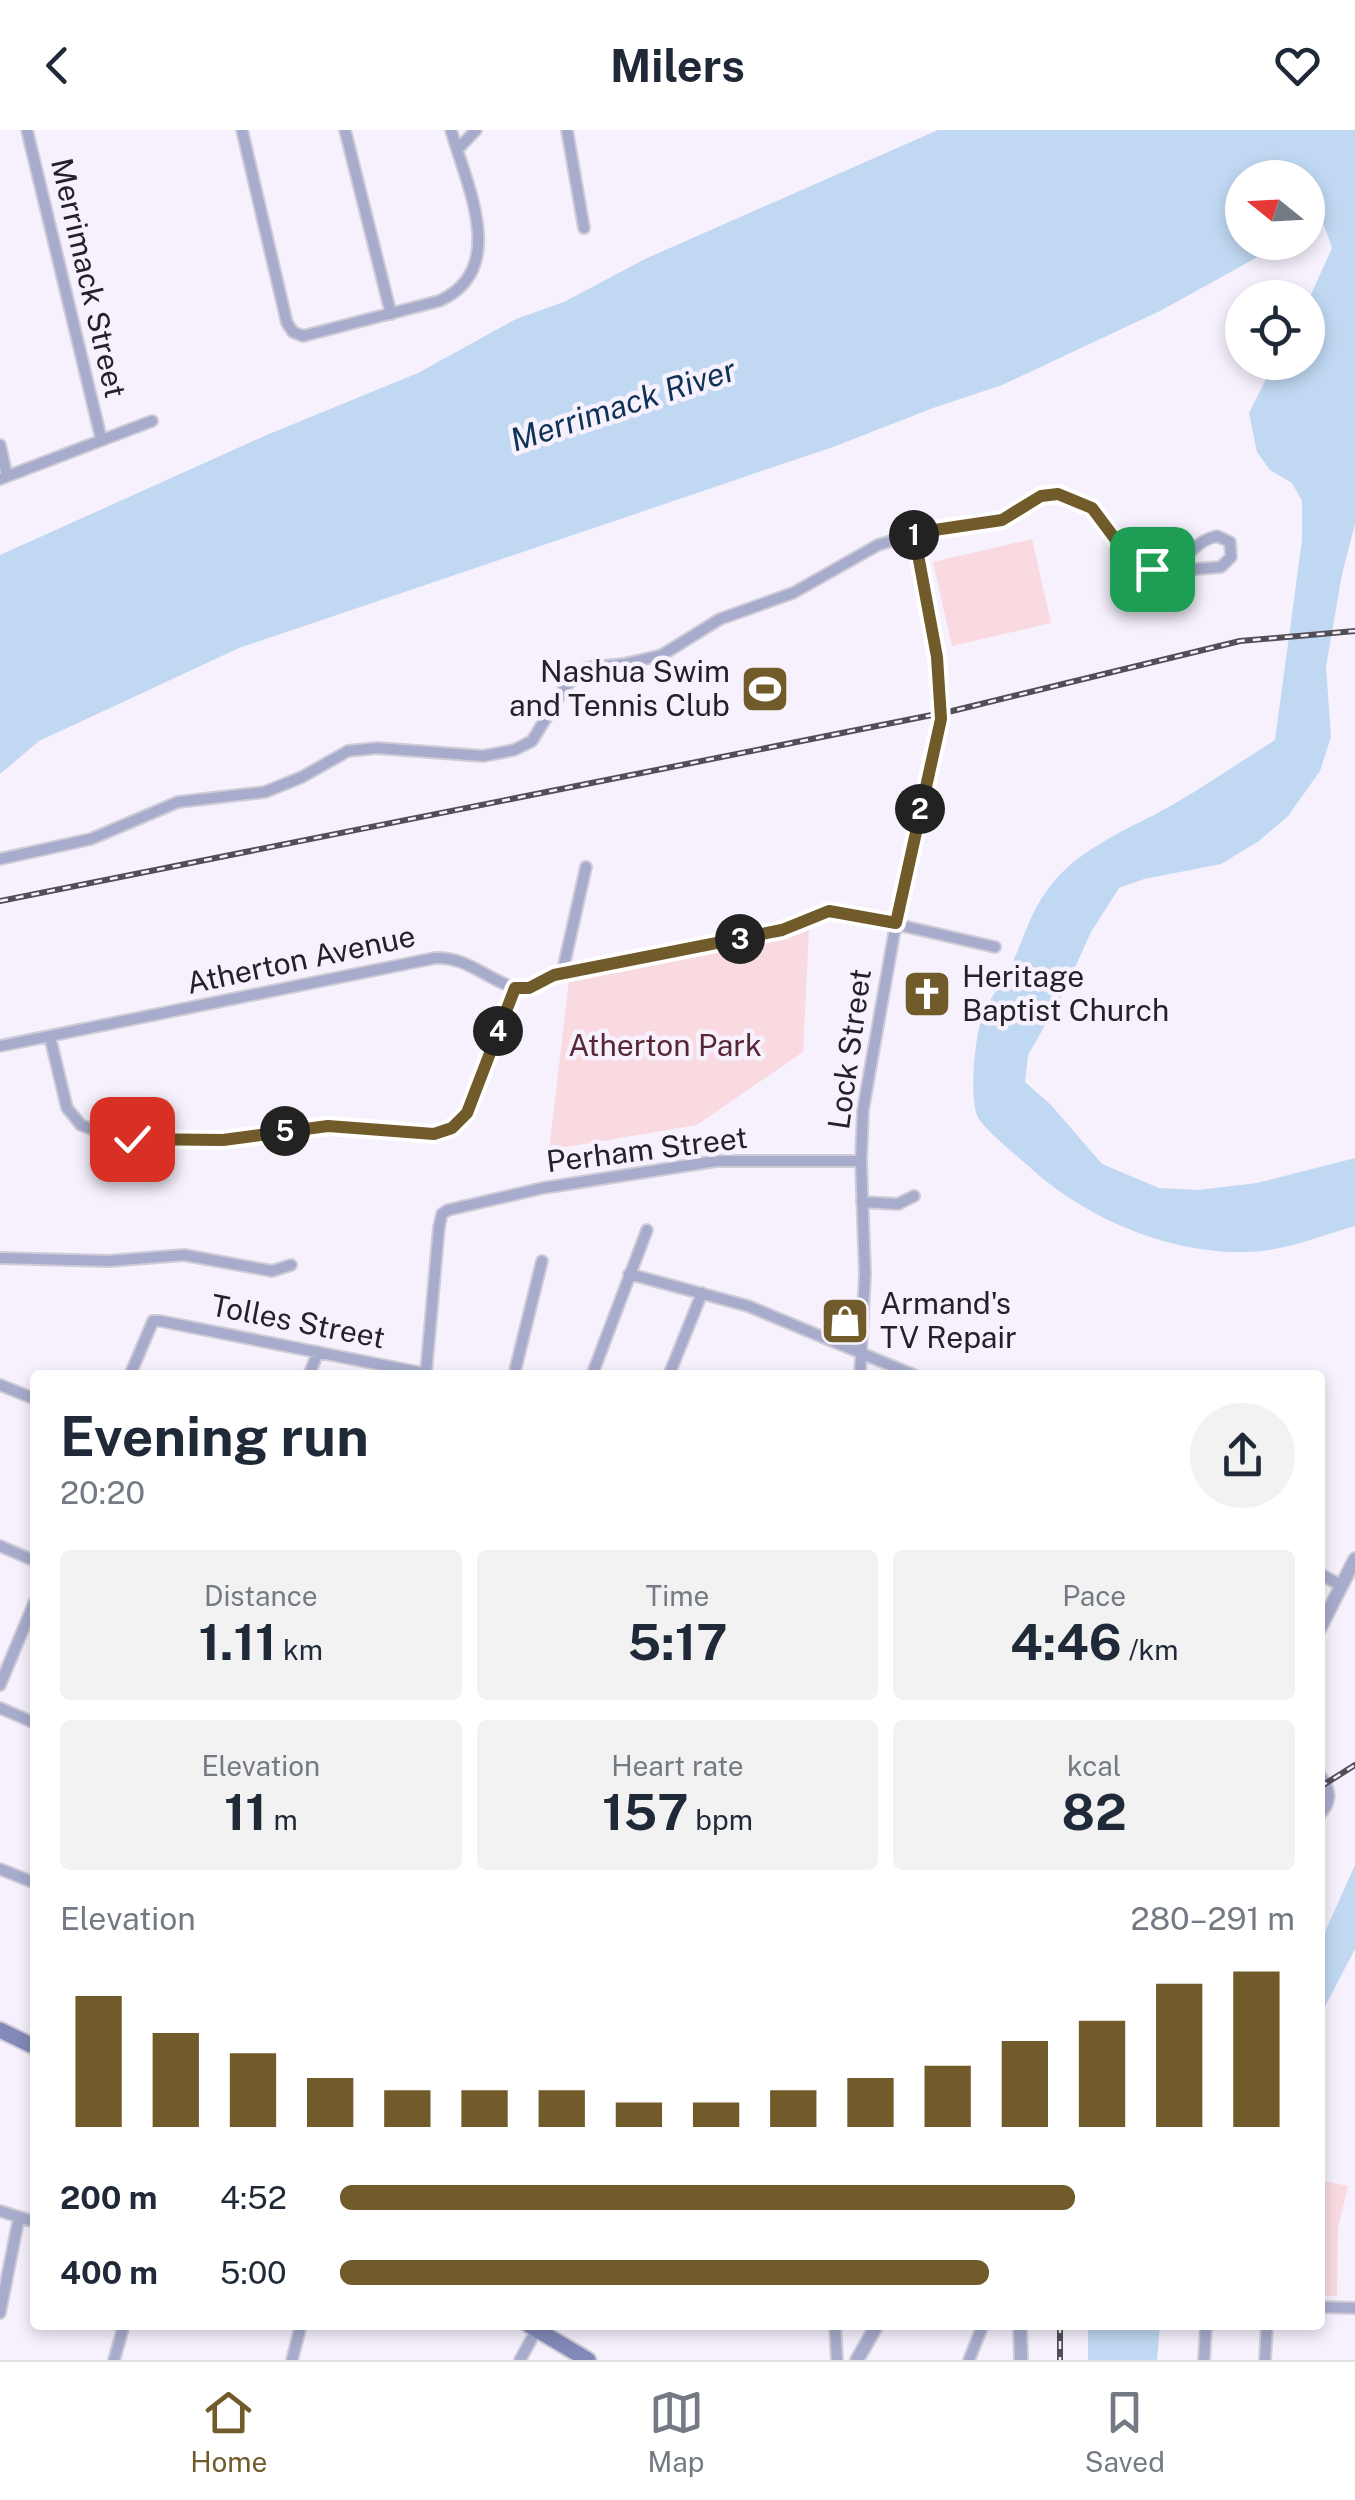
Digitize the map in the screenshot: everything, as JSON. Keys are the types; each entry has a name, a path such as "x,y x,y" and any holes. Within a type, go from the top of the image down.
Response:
{"main road":[{"path":"0,2030 30,2044"},
{"path":"545,2330 588,2360"}],"street":[{"name":"Merrimack Street","path":"27,130 101,438"},
{"path":"242,130 288,323 293,332 303,336 452,296 463,286 476,266 480,240 451,130"},
{"path":"345,130 391,314"},
{"path":"457,150 476,130"},
{"path":"567,130 584,228"},
{"path":"0,446 4,477 152,421"},
{"path":"0,859 91,839 178,802 264,792 302,777 348,751 377,748 483,756 514,750 538,734 564,686 579,672 662,655 720,619 794,593 858,554 914,533 1002,520 1041,496 1058,494 1092,508 1122,548 1143,565 1160,571 1176,571 1221,567 1232,557 1232,547 1222,536 1212,536 1193,549 1176,571"},
{"name":"Lock Street","path":"860,1370 865,1274 863,1110 896,923 941,719 940,688 914,533"},
{"path":"562,974 586,867"},
{"path":"50,1037 68,1108 81,1124 110,1136 223,1140 328,1126 434,1134 452,1128 467,1113 515,988 529,988 562,974 782,930 829,911 996,946"},
{"name":"Atherton Avenue","path":"0,1046 442,957 469,963 515,988"},
{"name":"Perham Street","path":"429,1370 442,1214 543,1188 716,1160 861,1161"},
{"path":"862,1202 898,1204 914,1196"},
{"path":"594,1370 647,1230"},
{"path":"0,1258 108,1262 184,1255 272,1271 292,1265"},
{"path":"515,1370 542,1260"},
{"path":"630,1274 764,1312 903,1370"},
{"path":"671,1370 702,1292"},
{"name":"Tolles Street","path":"132,1370 153,1321 409,1370"},
{"path":"311,1370 318,1352"},
{"path":"0,1385 30,1397"},
{"path":"0,1546 30,1559"},
{"path":"1325,1618 1355,1559"},
{"path":"1325,1577 1342,1586"},
{"path":"0,1686 30,1613"},
{"path":"0,1708 30,1721"},
{"path":"0,1869 30,1881"},
{"path":"0,2211 30,2220"},
{"path":"0,2313 19,2217"},
{"path":"1325,2307 1355,2308"},
{"path":"114,2360 123,2330"},
{"path":"292,2360 300,2330"},
{"path":"520,2360 537,2330"},
{"path":"836,2330 837,2360"},
{"path":"856,2360 873,2330"},
{"path":"969,2360 981,2330"},
{"path":"1020,2330 1021,2360"},
{"path":"1204,2360 1206,2330"},
{"path":"1264,2360 1266,2330"}],"green space":[{"path":"1032,539 1051,623 952,646 933,562"},
{"name":"Atherton Park","path":"809,929 803,1052 697,1125 549,1150 569,981"},
{"path":"1325,2181 1348,2186 1338,2228 1337,2296 1325,2296"}],"water":[{"name":"Merrimack River","path":"938,130 1355,130 1355,524 1326,667 1331,737 1320,771 1288,816 1259,841 1221,864 1144,879 1119,888 1091,932 1062,996 1028,1055 1025,1082 1051,1105 1102,1164 1159,1188 1198,1190 1257,1183 1355,1158 1355,1226 1301,1243 1245,1252 1215,1251 1155,1239 1098,1215 1047,1182 985,1126 977,1115 973,1092 981,1019 1048,889 1092,849 1179,801 1275,740 1302,540 1302,501 1292,483 1270,470 1257,452 1249,413 1266,380 1325,380 1325,280 1318,280 1332,248 1325,228 1325,160 1225,160 1225,260 1252,260 1160,311 1002,385 833,447 239,648 39,741 0,774 0,555 269,434 418,373 516,319 564,302 645,259"},
{"path":"1355,1865 1355,1949 1325,2006 1325,1932"},
{"path":"1088,2330 1160,2330 1157,2360 1088,2360"}],"railway":[{"path":"0,901 952,711 1240,641 1355,631"},
{"path":"1325,1784 1355,1765"},
{"path":"1060,2330 1060,2360"}],"place":[{"name":"Nashua Swim and Tennis Club","path":"765,689"},
{"name":"Heritage Baptist Church","path":"927,994"},
{"name":"Armand's TV Repair","path":"845,1321"}],"route":[{"path":"132,1139 223,1140 328,1126 440,1133 458,1125 467,1113 515,988 529,988 554,975 782,930 829,911 896,923 941,719 942,698 914,533 1002,520 1041,496 1058,494 1071,496 1092,508 1122,548 1152,569"}]}
